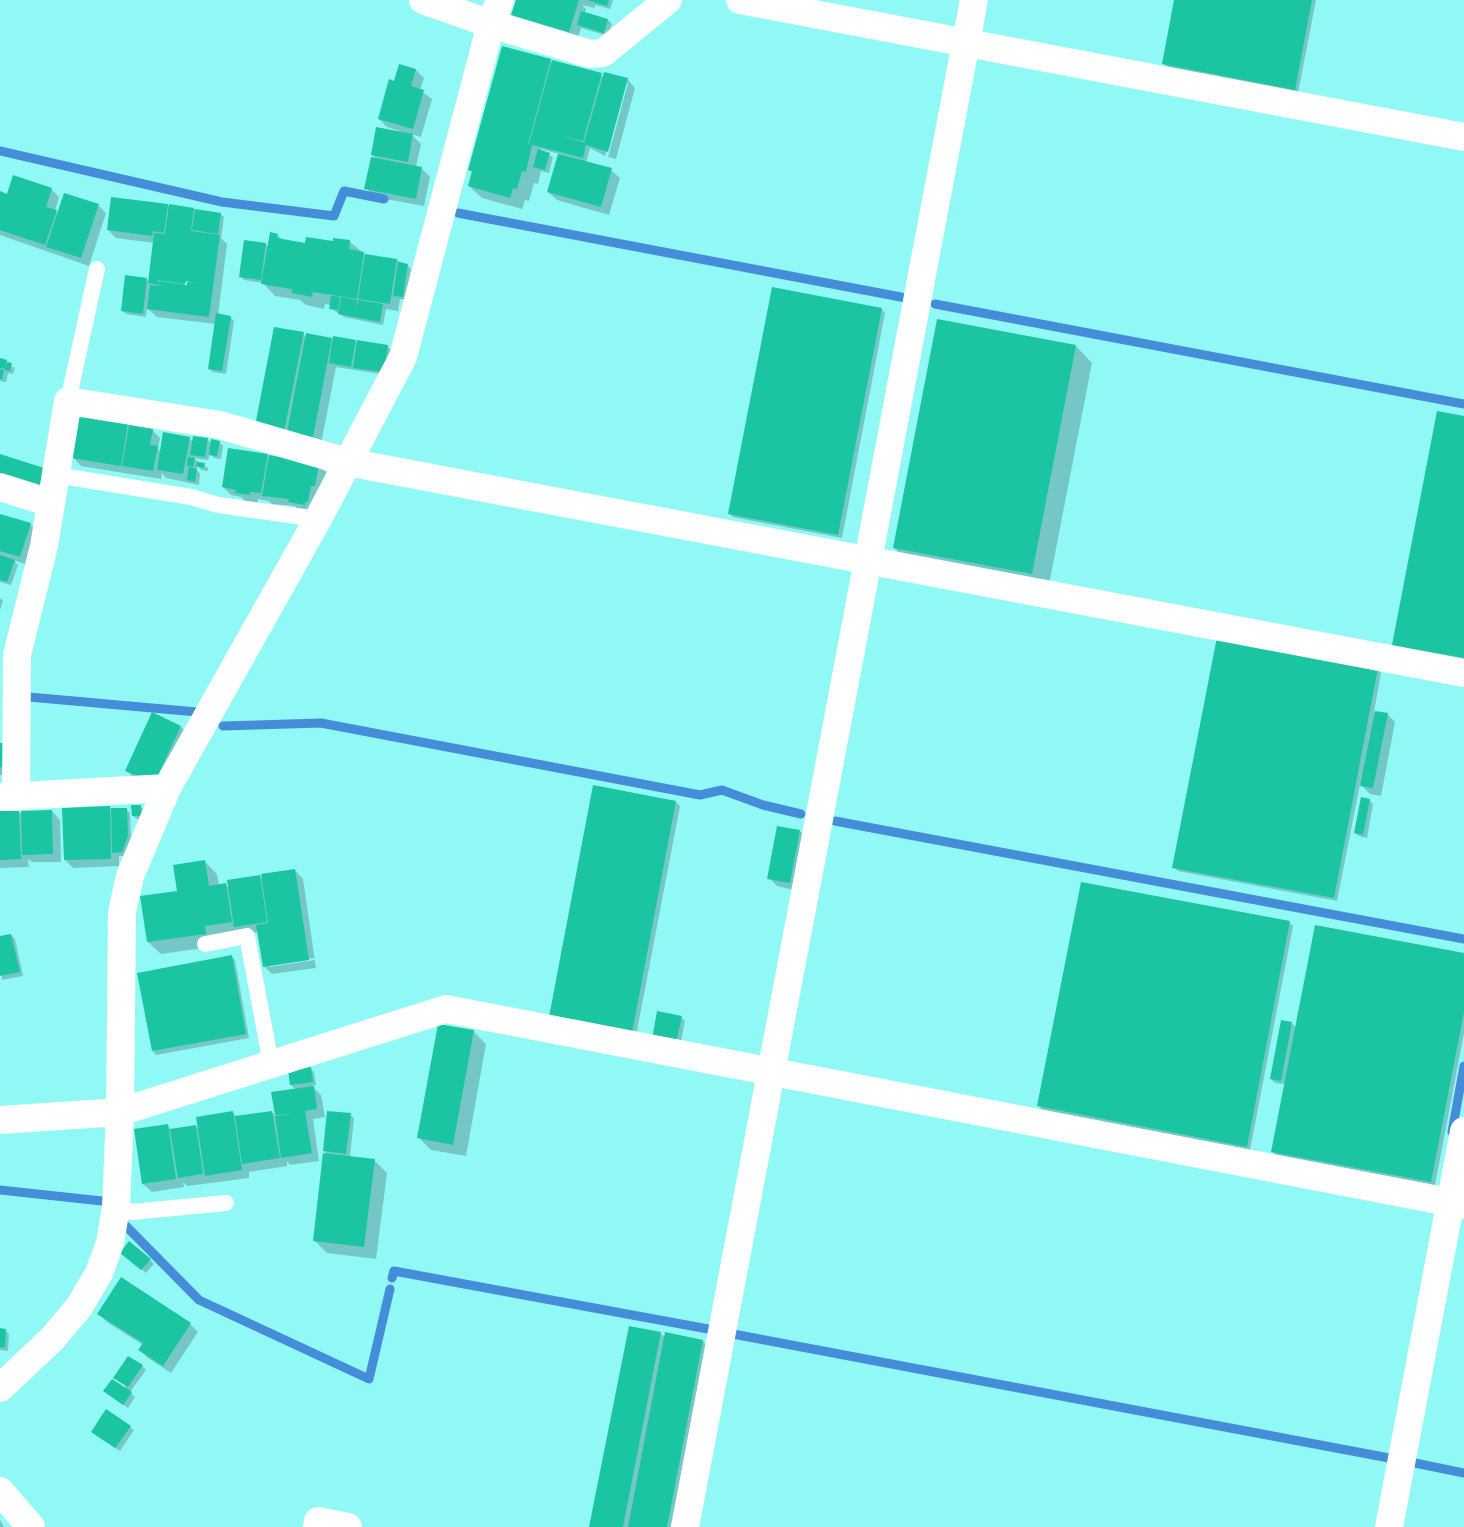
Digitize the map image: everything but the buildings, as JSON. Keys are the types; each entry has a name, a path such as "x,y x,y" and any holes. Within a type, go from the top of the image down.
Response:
{"street":[{"path":"423,0 496,12 590,54 603,53 668,0"},
{"path":"740,0 1464,137"},
{"path":"685,1527 974,0"},
{"path":"4,1379 52,1339 87,1293 99,1272 110,1243 116,1207 120,1112 122,912 130,876 167,788 318,519 403,357 496,12"},
{"path":"167,788 8,797 17,655 44,546 68,401 220,425 347,462 1464,673"},
{"path":"0,487 51,503"},
{"path":"0,1120 120,1112 446,1009 1457,1203"},
{"path":"1389,1527 1457,1203 1464,1131"},
{"path":"0,1491 31,1527"},
{"path":"317,1527 318,1521 348,1527"}],"lane":[{"path":"68,401 97,268"},
{"path":"56,475 191,497 218,505 318,519"},
{"path":"205,944 247,936 271,1064"},
{"path":"116,1207 132,1212 226,1203"}],"waterway":[{"path":"0,151 222,202 334,216 344,191 384,199"},
{"path":"458,213 906,298"},
{"path":"935,304 1464,404"},
{"path":"29,697 197,712"},
{"path":"223,726 321,723 700,795 722,790 763,805 801,814"},
{"path":"835,821 1464,939"},
{"path":"1452,1132 1464,1066"},
{"path":"0,1190 102,1201"},
{"path":"126,1226 199,1300 369,1379 390,1289"},
{"path":"392,1278 394,1271 708,1329"},
{"path":"733,1334 1389,1458"},
{"path":"1415,1463 1464,1473"}]}
